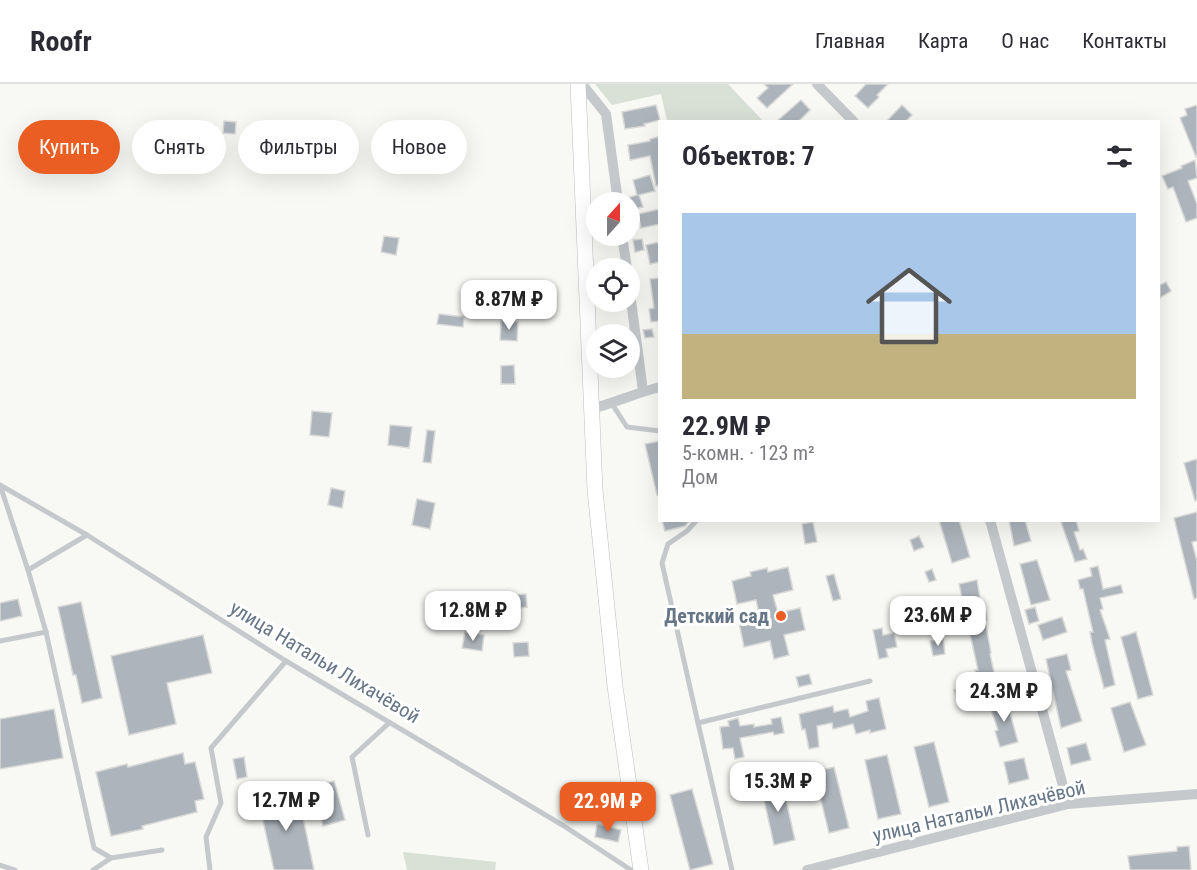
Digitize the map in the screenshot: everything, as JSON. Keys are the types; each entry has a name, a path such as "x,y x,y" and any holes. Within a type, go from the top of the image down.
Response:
{"street":[{"path":"580,84 606,114 617,192"},
{"path":"580,84 595,490 615,686 640,870"},
{"path":"817,84 852,120"},
{"path":"633,312 643,391"},
{"path":"591,409 658,387"},
{"path":"991,522 1068,804"},
{"name":"улица Натальи Лихачёвой","path":"807,870 1068,804 1197,794"}],"lane":[{"path":"612,404 627,426 658,430"},
{"path":"0,485 46,632 94,848 111,858"},
{"name":"улица Натальи Лихачёвой","path":"0,485 87,535 286,661 564,826 631,870"},
{"path":"696,522 668,544 662,563 732,870"},
{"path":"28,570 87,535"},
{"path":"0,641 46,632"},
{"path":"210,870 206,837 221,802 211,748 286,661"},
{"path":"698,723 870,681"},
{"path":"368,835 352,757 389,723"},
{"path":"93,870 111,858 162,850"},
{"path":"0,865 15,870"}],"shaded area":[{"path":"595,84 728,84 762,120 667,120 661,94 612,105"},
{"path":"403,852 496,862 495,870 407,870"}],"building":[{"path":"764,84 793,84 767,108 757,98 768,88"},
{"path":"866,84 888,84 868,108 855,96"},
{"path":"801,100 810,110 800,120 778,120"},
{"path":"656,105 660,120 644,124 645,126 625,129 622,112"},
{"path":"902,105 912,115 907,120 888,120"},
{"path":"1197,105 1196,157 1180,118 1187,115 1185,109"},
{"path":"226,121 236,122 235,134 226,133"},
{"path":"658,137 658,186 656,186 650,156 630,160 628,145 650,141"},
{"path":"1195,160 1197,178 1188,181 1197,204 1197,218 1186,222 1173,187 1168,189 1162,176"},
{"path":"650,175 655,191 640,195 640,192 636,192 633,180"},
{"path":"658,209 658,224 641,228 640,214"},
{"path":"384,236 399,238 396,255 381,252"},
{"path":"640,239 642,239 644,250 635,252 634,246 640,246"},
{"path":"658,242 658,262 650,264 646,245"},
{"path":"658,278 658,321 651,322 649,309 654,308 650,279"},
{"path":"1166,282 1171,291 1160,298 1160,285"},
{"path":"439,314 464,317 463,327 437,324"},
{"path":"501,321 518,322 517,341 500,340"},
{"path":"652,329 654,337 645,338 643,330"},
{"path":"514,365 515,384 501,384 501,366"},
{"path":"312,411 332,413 329,437 310,435"},
{"path":"390,425 412,427 409,448 388,445"},
{"path":"427,430 435,431 431,463 423,462"},
{"path":"658,441 658,495 657,495 645,444"},
{"path":"1197,459 1197,500 1195,501 1184,463"},
{"path":"331,488 345,491 342,508 328,505"},
{"path":"417,499 435,503 430,529 412,525"},
{"path":"1197,512 1197,541 1192,542 1197,561 1197,598 1194,599 1174,518"},
{"path":"663,522 688,522 685,526 665,531"},
{"path":"813,522 817,542 805,544 802,524"},
{"path":"940,522 960,522 970,557 952,563"},
{"path":"1009,522 1026,522 1031,541 1014,546"},
{"path":"1061,522 1077,522 1079,531 1074,532 1080,550 1083,549 1087,559 1075,562"},
{"path":"919,536 924,547 914,551 910,540"},
{"path":"1037,560 1050,600 1031,605 1020,564"},
{"path":"1098,566 1103,589 1121,585 1123,593 1100,598 1103,609 1100,610 1110,639 1105,640 1115,685 1104,688 1092,643 1090,632 1093,632 1083,589 1080,589 1078,580 1092,576 1090,568"},
{"name":"Детский сад","path":"788,567 793,590 773,595 778,613 800,608 805,630 784,635 789,655 774,659 770,641 744,647 739,623 760,618 756,600 737,604 732,581 751,576 750,572 767,568 768,572"},
{"path":"932,569 936,580 929,582 925,572"},
{"path":"834,574 841,599 833,601 826,576"},
{"path":"977,580 981,604 984,604 996,681 978,685 975,670 978,670 959,584"},
{"path":"526,594 527,607 503,610 502,596"},
{"path":"18,599 22,616 0,621 0,603"},
{"path":"81,602 102,698 82,703 76,675 73,675 58,607"},
{"path":"913,603 917,622 905,624 902,605"},
{"path":"1035,607 1039,621 1029,624 1025,610"},
{"path":"1062,617 1067,632 1043,640 1038,625"},
{"path":"882,628 883,635 894,633 897,647 886,649 888,657 879,659 873,630"},
{"path":"465,632 484,635 482,651 462,648"},
{"path":"1136,632 1153,695 1138,699 1121,637"},
{"path":"203,635 212,673 167,683 176,724 129,735 111,656"},
{"path":"943,639 945,654 933,656 930,641"},
{"path":"528,642 529,656 514,657 513,643"},
{"path":"1067,654 1071,670 1066,671 1082,721 1061,728 1046,659"},
{"path":"809,674 812,684 799,687 796,677"},
{"path":"967,686 970,695 957,699 954,690"},
{"path":"879,698 886,729 856,734 853,724 833,729 832,723 817,726 819,747 809,749 799,714 833,706 834,712 848,709 850,717 868,711 866,701"},
{"path":"1006,699 1018,742 1000,747 995,731 998,730 989,704"},
{"path":"1130,702 1146,745 1124,752 1111,708"},
{"path":"54,709 63,758 0,769 0,719"},
{"path":"781,717 784,733 774,735 773,732 740,738 744,757 735,759 733,748 723,749 720,727 729,726 728,721 738,718 740,726 754,724 754,727 772,724 771,719"},
{"path":"934,742 949,802 929,807 914,747"},
{"path":"1086,743 1091,760 1071,765 1067,748"},
{"path":"183,753 185,764 195,762 204,799 195,801 197,812 142,826 143,829 111,836 96,772 127,764 128,767"},
{"path":"887,755 901,814 878,819 865,760"},
{"path":"244,757 247,777 237,779 233,759"},
{"path":"1024,758 1029,779 1009,784 1004,762"},
{"path":"834,767 849,828 829,833 814,772"},
{"path":"334,781 345,820 323,826 312,787"},
{"path":"782,782 795,840 774,845 761,786"},
{"path":"297,789 314,870 274,870 258,798"},
{"path":"692,789 713,864 690,870 670,795"},
{"path":"597,824 621,830 618,842 595,837"},
{"path":"1189,846 1191,870 1130,870 1128,856 1177,851 1177,847"}],"place":[{"name":"Детский сад","path":"781,616"}]}
